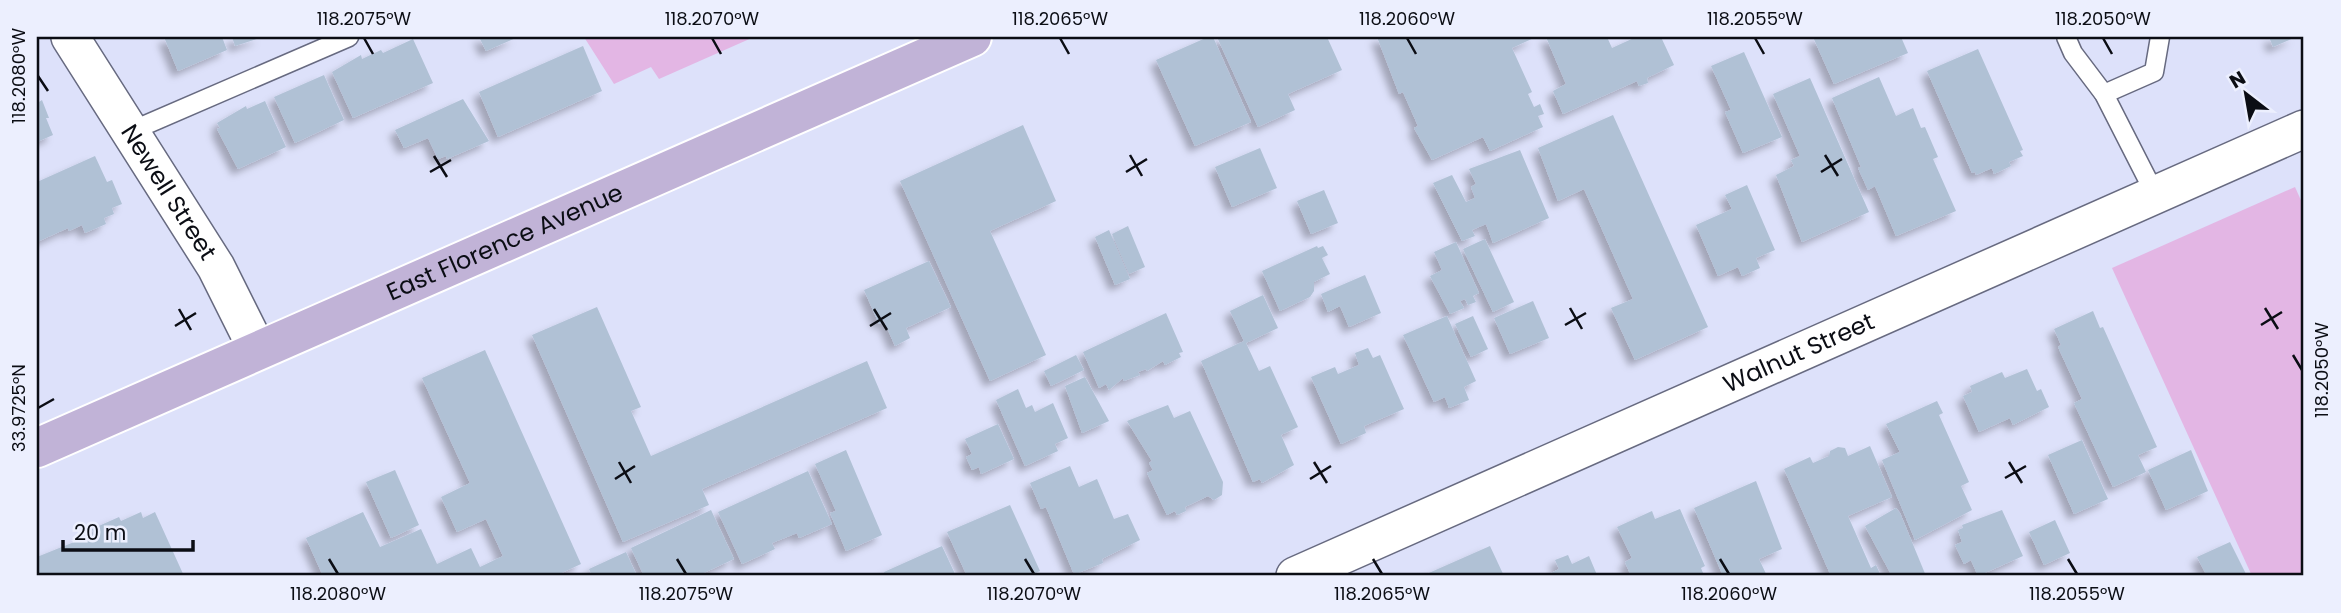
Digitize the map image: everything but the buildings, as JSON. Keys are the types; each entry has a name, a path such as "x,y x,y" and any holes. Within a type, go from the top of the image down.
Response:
{"main road":[{"name":"East Florence Avenue","path":"37,448 972,37"}],"street":[{"name":"Newell Street","path":"70,37 216,267 258,351"},
{"name":"Walnut Street","path":"1295,576 2304,128"}],"lane":[{"path":"129,132 349,37"},
{"path":"2066,37 2073,53 2104,94 2155,194"},
{"path":"2104,94 2154,72 2160,37"}],"shaded area":[{"path":"584,37 754,37 659,79 651,67 614,84"},
{"path":"2295,187 2304,207 2304,576 2252,576 2112,268"}]}
